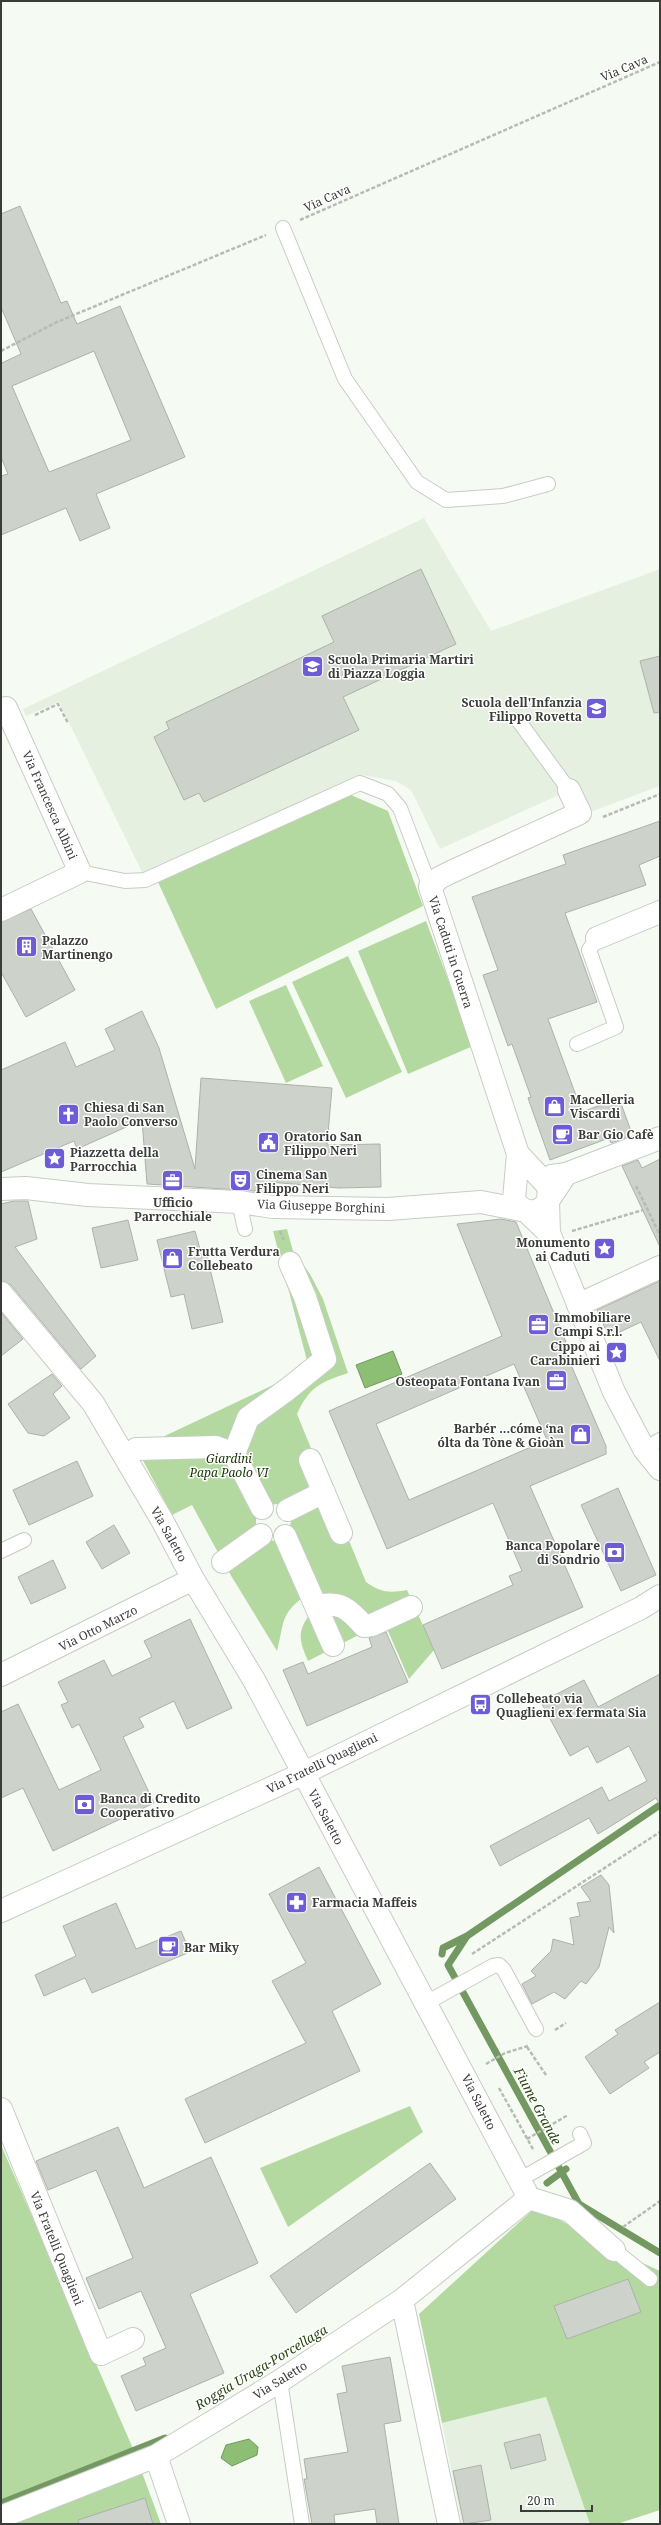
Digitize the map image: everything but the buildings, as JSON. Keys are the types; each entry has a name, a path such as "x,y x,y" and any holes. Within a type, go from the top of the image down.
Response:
{"street":[{"name":"Via Francesca Albini","path":"1,910 80,872 8,718"},
{"path":"569,790 580,813"},
{"name":"Via Caduti in Guerra","path":"516,1182 518,1154 430,887 438,878 580,813"},
{"path":"597,938 660,912"},
{"name":"Via Giuseppe Borghini","path":"481,1202 527,1175 540,1176 566,1174 660,1138"},
{"name":"Via Caduti in Guerra","path":"518,1154 540,1176"},
{"name":"Via Giuseppe Borghini","path":"1,1189 26,1188 88,1195 239,1202 273,1207 388,1209 481,1202 526,1211 539,1210 548,1201 566,1174"},
{"path":"540,1176 549,1187 548,1201 550,1235 578,1305 614,1392 652,1444 660,1469"},
{"path":"516,1182 513,1190 514,1199 518,1207 526,1211 550,1235"},
{"path":"234,1454 248,1418 288,1389 325,1359 305,1297 290,1262"},
{"path":"578,1305 660,1267"},
{"name":"Via Saletto","path":"1,1293 133,1452 193,1579 254,1680 302,1774 426,2003 524,2189 402,2300 280,2381 156,2456 1,2517"},
{"path":"133,1452 216,1447 234,1454 262,1508"},
{"path":"310,1460 341,1533"},
{"path":"288,1510 324,1492"},
{"path":"223,1562 261,1535"},
{"path":"285,1536 333,1645"},
{"name":"Via Otto Marzo","path":"1,1675 193,1579"},
{"name":"Via Fratelli Quaglieni","path":"1,1911 302,1774 650,1607 660,1596"},
{"path":"316,1606 332,1603 352,1612 364,1626 372,1625 411,1608"},
{"name":"Via Fratelli Quaglieni","path":"1,2109 101,2354 133,2338"},
{"path":"524,2189 570,2211 614,2250"},
{"path":"402,2300 449,2524"},
{"path":"156,2456 179,2524"}],"lane":[{"path":"283,228 345,379 417,482 446,500 503,496 548,484"},
{"path":"518,720 569,790"},
{"path":"80,872 125,881 145,880 360,783 388,794 400,808 430,887"},
{"path":"577,1044 616,1027 589,950 597,938"},
{"path":"239,1202 245,1229"},
{"path":"1,1551 24,1540"},
{"path":"426,2003 493,1966 499,1965 504,1970 536,2029"},
{"path":"524,2189 544,2166 584,2143 580,2134"},
{"path":"614,2250 650,2279"},
{"path":"280,2381 302,2524"}],"path":[{"name":"Via Cava","path":"1,350 57,322 283,228 660,62"},
{"path":"8,718 58,704 68,723"},
{"path":"580,813 592,822 660,794"},
{"path":"636,1186 660,1235"},
{"path":"550,1235 643,1210"},
{"path":"476,1951 660,1832"},
{"path":"527,2046 546,2075"},
{"path":"486,2064 505,2053"},
{"path":"497,2084 527,2139 544,2166"},
{"path":"527,2139 568,2115"},
{"path":"640,2215 660,2201"}],"shaded area":[{"name":"Scuola Primaria Martiri di Piazza Loggia","path":"424,518 491,631 660,569 660,786 590,812 561,794 440,849 411,790 396,781 363,775 143,874 59,702 26,716 23,709"},
{"path":"393,1351 402,1374 365,1388 356,1365"},
{"path":"546,2397 590,2524 462,2524 442,2423"},
{"path":"249,2439 258,2447 257,2455 232,2466 221,2458 226,2445"}],"green space":[{"path":"351,795 388,811 423,906 216,1009 158,882"},
{"path":"426,921 473,1046 408,1074 358,951"},
{"path":"348,956 402,1072 346,1098 292,982"},
{"path":"286,985 323,1066 286,1083 249,1001"},
{"name":"Giardini Papa Paolo VI","path":"287,1229 293,1251 310,1274 323,1299 348,1373 330,1379 317,1387 306,1397 297,1414 366,1582 376,1588 386,1591 396,1592 407,1590 434,1650 409,1679 384,1622 308,1661 302,1645 301,1633 305,1622 314,1608 307,1594 287,1613 284,1619 277,1651 227,1569 192,1505 172,1515 139,1453 154,1441 309,1368 273,1231","holes":["278,1504 291,1515 288,1530 282,1538 277,1540 272,1541 267,1539 256,1527 256,1516 267,1505"]},
{"path":"410,2106 423,2132 288,2227 260,2168"},
{"path":"1,2145 134,2451 161,2524 1,2524"},
{"path":"536,2207 614,2250 660,2271 660,2510 617,2524 590,2524 546,2397 442,2423 419,2314"}],"waterway":[{"name":"Fiume Grande","path":"660,1805 467,1936 448,1965 579,2204 660,2253"},
{"name":"Fiume Grande","path":"442,1954 443,1948 467,1936"},
{"path":"547,2183 566,2169"},
{"name":"Roggia Uraga-Porcellaga","path":"1,2503 165,2438"}],"place":[{"name":"Scuola Primaria Martiri di Piazza Loggia","path":"312,666"},
{"name":"Scuola dell'Infanzia Filippo Rovetta","path":"597,709"},
{"name":"Palazzo Martinengo","path":"26,947"},
{"name":"Macelleria Viscardi","path":"554,1106"},
{"name":"Chiesa di San Paolo Converso","path":"68,1114"},
{"name":"Bar Gio Cafè","path":"563,1134"},
{"name":"Oratorio San Filippo Neri","path":"269,1143"},
{"name":"Piazzetta della Parrocchia","path":"55,1159"},
{"name":"Ufficio Parrocchiale","path":"173,1181"},
{"name":"Cinema San Filippo Neri","path":"241,1181"},
{"name":"Monumento ai Caduti","path":"605,1249"},
{"name":"Frutta Verdura Collebeato","path":"172,1258"},
{"name":"Immobiliare Campi S.r.l.","path":"538,1324"},
{"name":"Cippo ai Carabinieri","path":"616,1353"},
{"name":"Osteopata Fontana Ivan","path":"556,1381"},
{"name":"Barbér ...cóme ‘na ólta da Tòne & Gioàn","path":"580,1435"},
{"name":"Banca Popolare di Sondrio","path":"615,1552"},
{"name":"Collebeato via Quaglieni ex fermata Sia","path":"480,1705"},
{"name":"Banca di Credito Cooperativo","path":"84,1805"},
{"name":"Farmacia Maffeis","path":"297,1902"},
{"name":"Bar Miky","path":"169,1947"}]}
